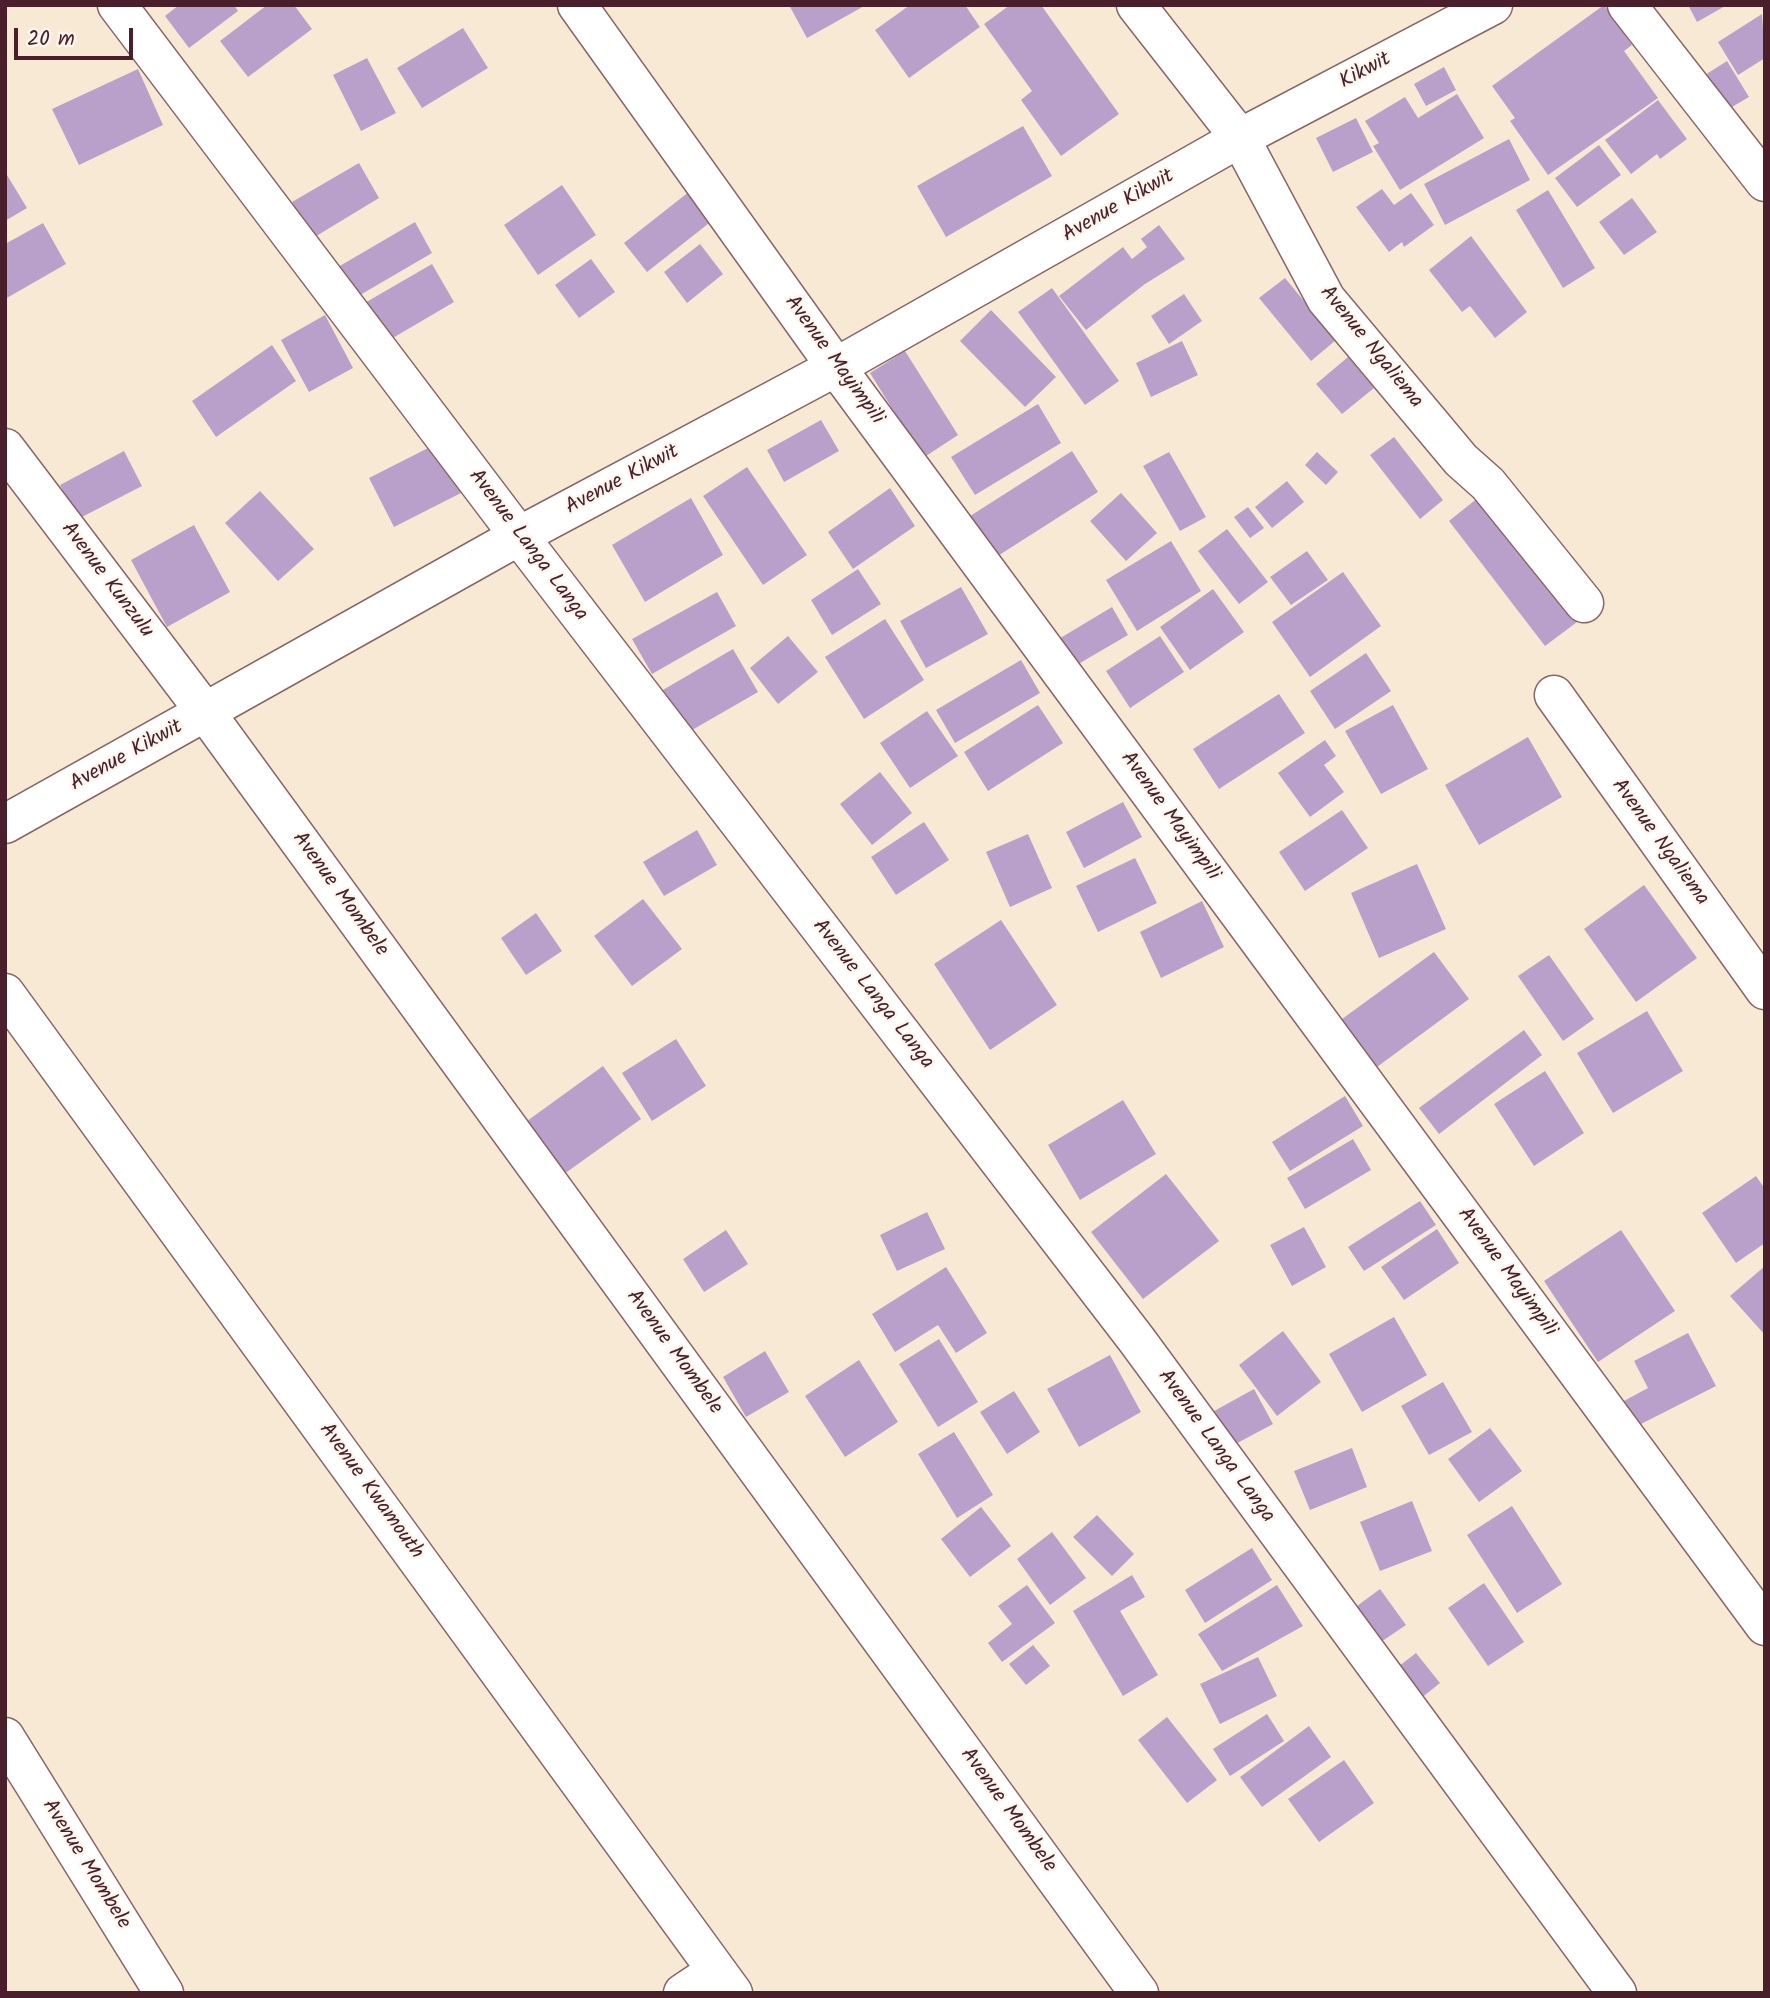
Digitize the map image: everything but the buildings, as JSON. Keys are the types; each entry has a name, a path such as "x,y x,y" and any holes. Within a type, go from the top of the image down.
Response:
{"street":[{"name":"Avenue Langa Langa","path":"117,5 519,536 1136,1339 1617,1993"},
{"name":"Avenue Mayimpili","path":"577,5 836,367 1765,1626"},
{"name":"Avenue Ngaliema","path":"1136,5 1240,138 1326,299 1461,460 1488,484 1584,603"},
{"name":"Kikwit","path":"1240,138 1493,5"},
{"path":"1627,5 1765,182"},
{"name":"Avenue Kikwit","path":"5,824 519,536 836,367 1240,138"},
{"name":"Avenue Kunzulu","path":"5,448 206,713"},
{"name":"Avenue Ngaliema","path":"1554,695 1765,990"},
{"name":"Avenue Mombele","path":"206,713 1139,1993"},
{"name":"Avenue Kwamouth","path":"5,993 725,1982"},
{"name":"Avenue Mombele","path":"5,1737 164,1993"},
{"path":"683,1993 725,1982"}]}
